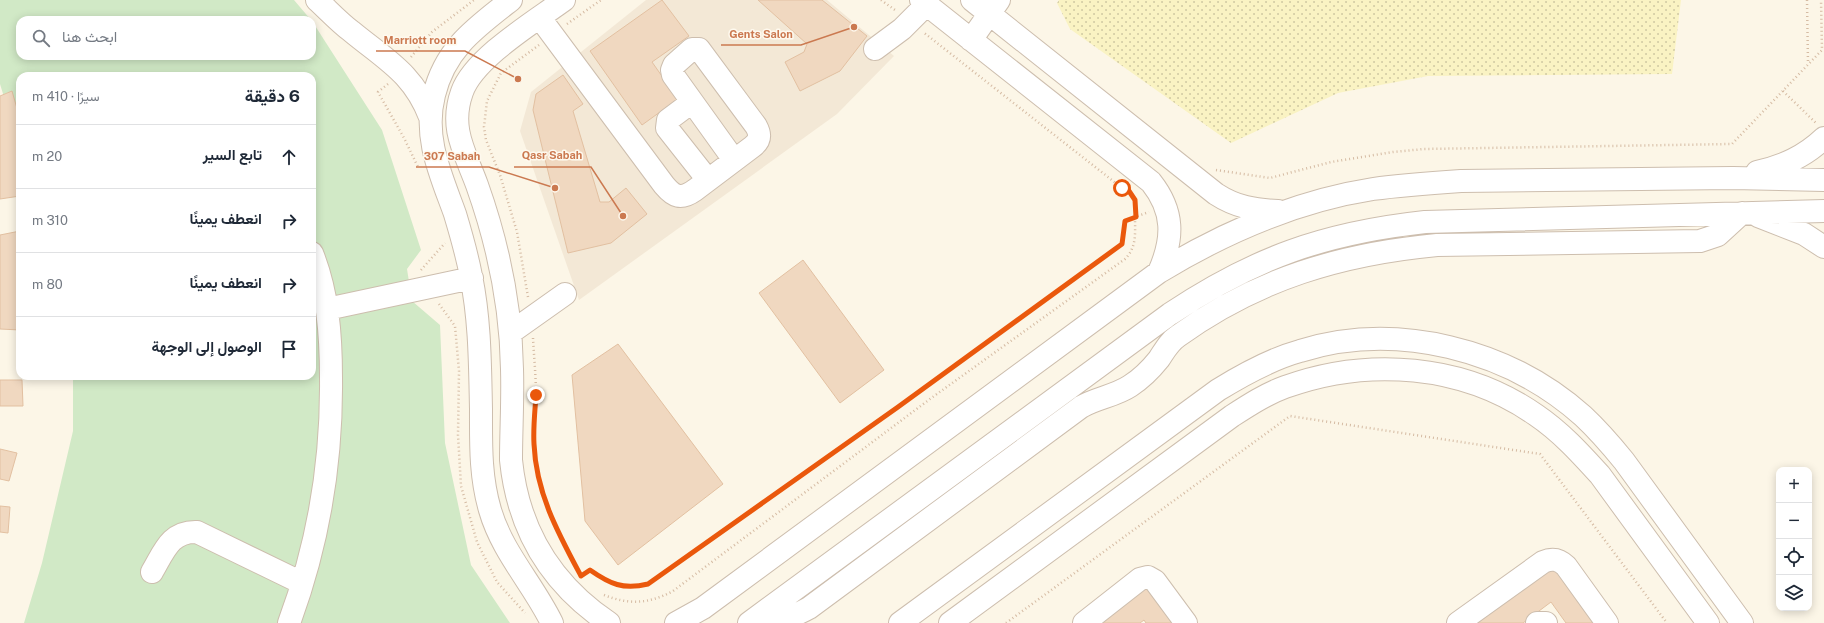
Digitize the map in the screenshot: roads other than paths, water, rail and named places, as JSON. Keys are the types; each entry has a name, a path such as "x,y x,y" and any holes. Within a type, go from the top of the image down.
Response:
{"street":[{"path":"317,0 349,30 397,65 417,90 430,117"},
{"path":"511,0 470,32 458,45 439,77 433,96 430,117 431,136 434,156 461,236 472,278 480,340 481,459 490,512 504,545 552,623"},
{"path":"564,0 481,62 467,81 458,106 458,136 486,210 495,242 503,281 510,333 512,370 511,460 513,477 521,510 534,542 565,587 608,623"},
{"path":"972,0 994,7 1216,194 1245,208 1285,211"},
{"path":"875,49 910,22 923,2 1151,182 1166,206 1169,223 1168,245 1165,259 1159,272"},
{"path":"971,40 994,7"},
{"path":"540,18 670,192 678,196 687,195 708,180 757,143 759,138 759,132 702,52 696,48 692,49 677,62 672,70 673,75 734,160"},
{"path":"397,65 439,77 467,81"},
{"path":"692,102 668,120 667,128 708,180"},
{"path":"1733,178 1782,166 1794,161 1805,154 1821,132"},
{"path":"676,623 703,608 1159,272 1220,238 1250,224 1285,211 1343,195 1372,189 1416,183 1461,181 1733,178 1824,180"},
{"path":"753,620 1170,314 1202,292 1237,273 1273,257 1347,233 1386,226 1425,222 1824,211"},
{"path":"1746,213 1804,234 1824,247"},
{"path":"753,620 784,619 797,615 809,608 1090,402 1118,393 1130,386 1151,368 1164,349 1176,337 1216,311 1250,292 1286,277 1323,264 1399,248 1437,245 1700,241 1718,235 1746,213"},
{"path":"289,623 302,583 321,507 328,458 331,401 331,358 328,309 316,262"},
{"path":"328,309 472,278"},
{"path":"1202,292 1216,311"},
{"path":"510,333 565,294"},
{"path":"900,623 1218,390 1244,374 1299,351 1344,342 1389,339 1449,347 1478,355 1506,366 1534,380 1583,416 1604,437 1624,461 1742,623"},
{"path":"950,623 1232,416 1257,400 1283,388 1311,378 1340,372 1369,369 1427,372 1456,378 1484,387 1511,400 1536,415 1559,432 1600,475 1708,623"},
{"path":"1027,419 1041,437"},
{"path":"152,572 172,539 184,533 197,532 302,583"},
{"path":"1458,623 1543,562 1553,559 1558,560 1566,566 1607,623"},
{"path":"1084,623 1140,579 1148,576 1155,581 1186,623"},
{"path":"1537,623 1546,623"}],"place":[{"name":"Gents Salon","path":"854,27"},
{"name":"Marriott room","path":"518,79"},
{"name":"307 Sabah","path":"555,188"},
{"name":"Qasr Sabah","path":"623,216"}]}
